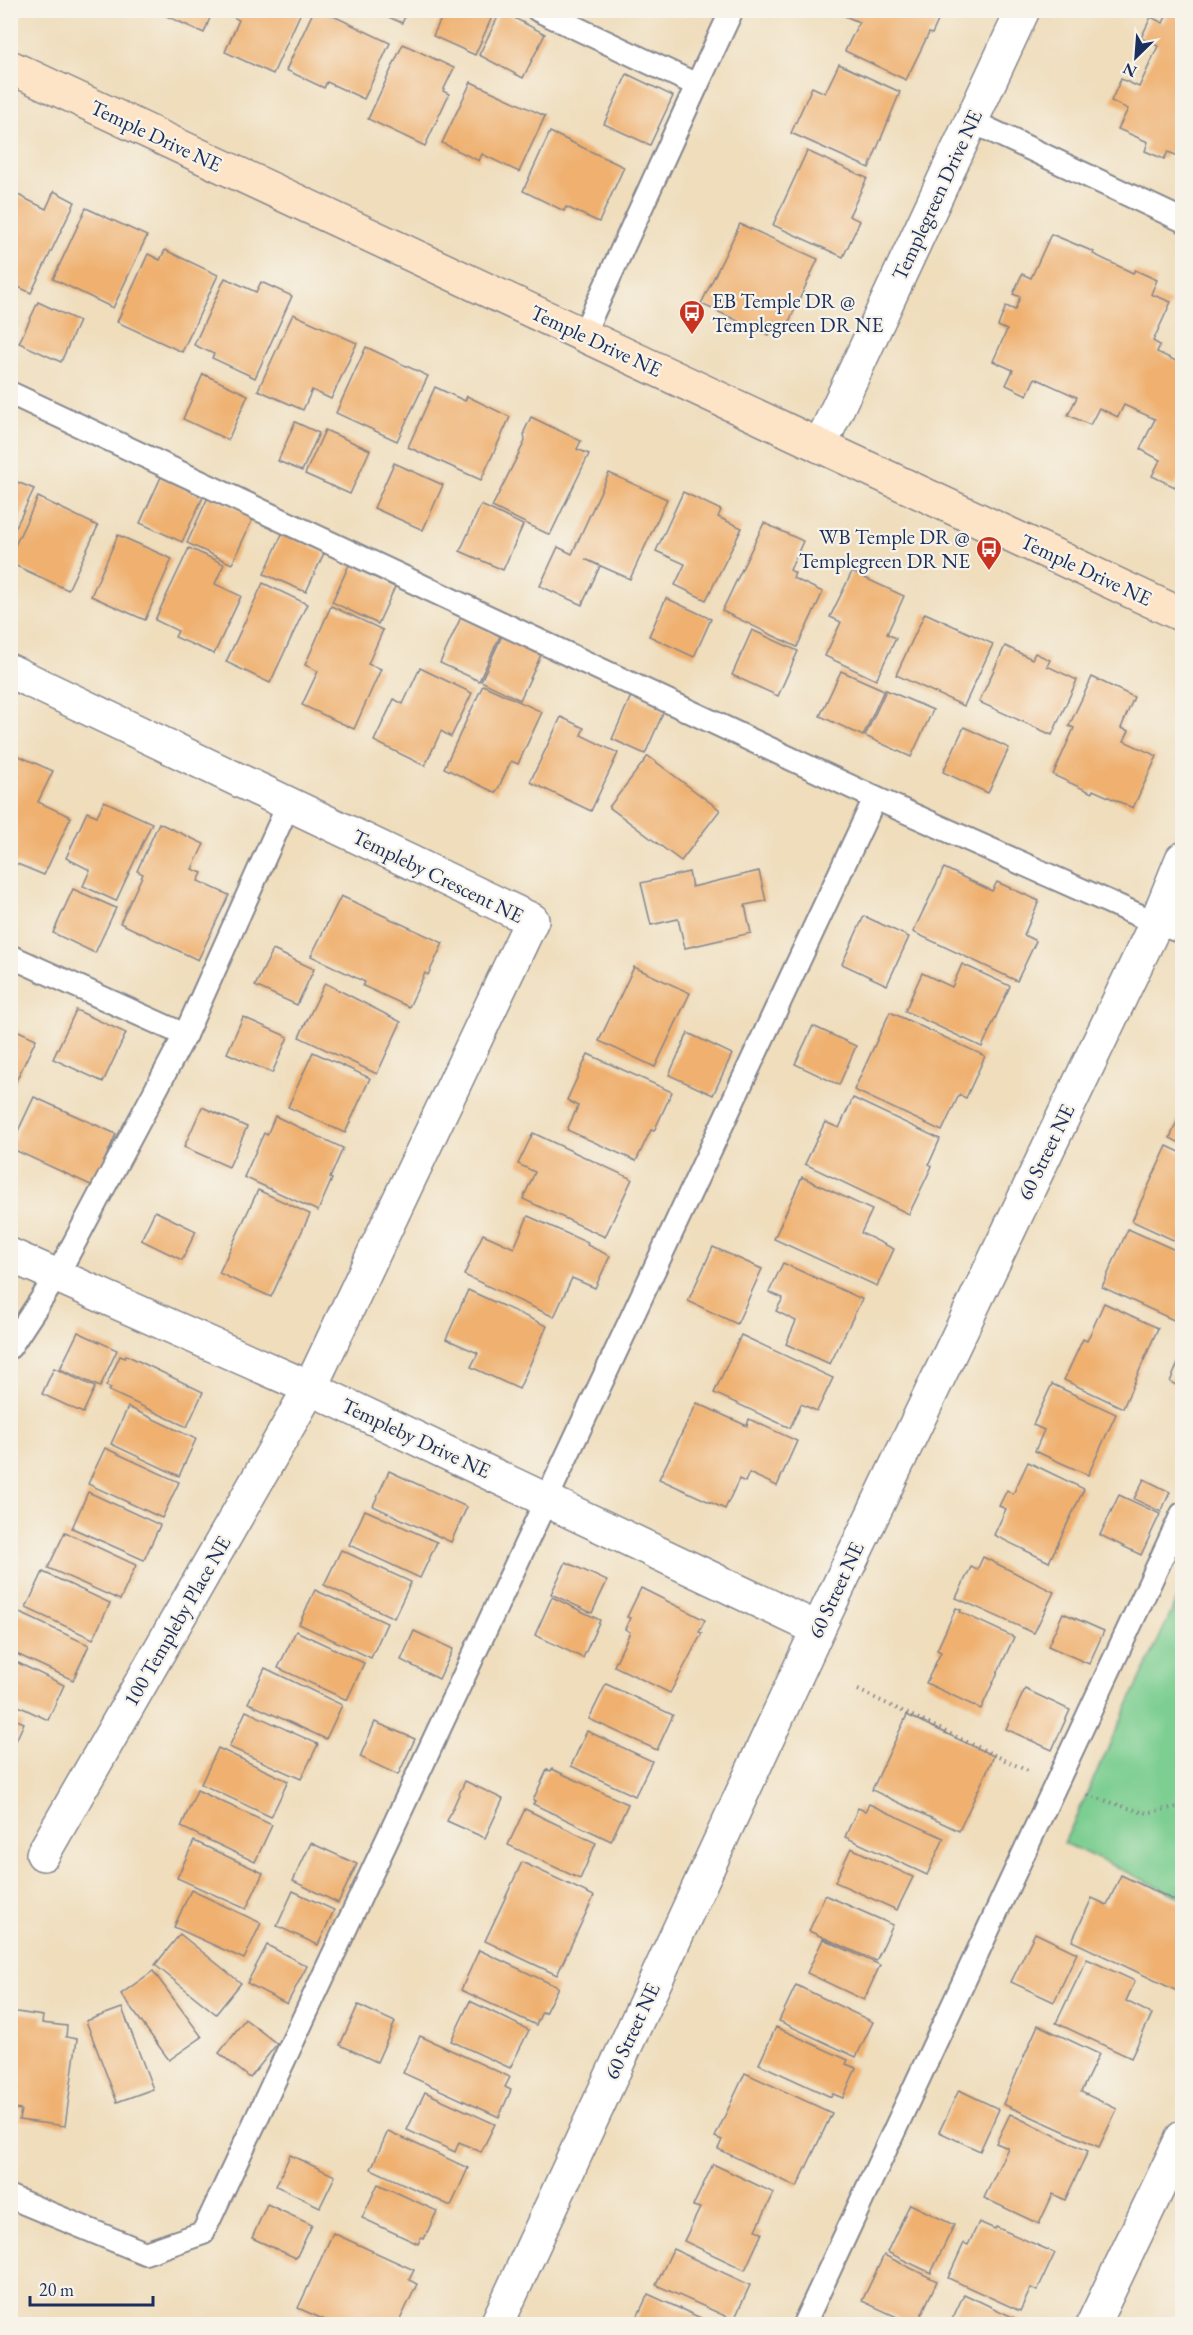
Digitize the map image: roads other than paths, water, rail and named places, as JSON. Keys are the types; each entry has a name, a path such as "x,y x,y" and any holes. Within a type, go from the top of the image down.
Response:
{"street":[{"name":"Templegreen Drive NE","path":"820,446 1023,10"},
{"name":"Temple Drive NE","path":"10,67 1182,615"},
{"name":"Templeby Crescent NE","path":"10,671 532,920 310,1388"},
{"name":"60 Street NE","path":"497,2325 818,1629 1169,927 1182,859"},
{"name":"Templeby Drive NE","path":"10,1255 310,1388 818,1629"},
{"name":"100 Templeby Place NE","path":"43,1854 310,1388"},
{"path":"1093,2325 1182,2138"}],"lane":[{"path":"538,10 697,85"},
{"path":"583,335 732,10"},
{"path":"971,121 1182,220"},
{"path":"10,393 875,798 1169,927"},
{"path":"10,2197 145,2253 203,2233 548,1501 875,798"},
{"path":"10,1347 56,1277 185,1035 289,803"},
{"path":"10,956 185,1035"},
{"path":"804,2325 1182,1515"}],"place":[{"name":"EB Temple DR @ Templegreen DR NE","path":"692,336"},
{"name":"WB Temple DR @ Templegreen DR NE","path":"989,572"}]}
